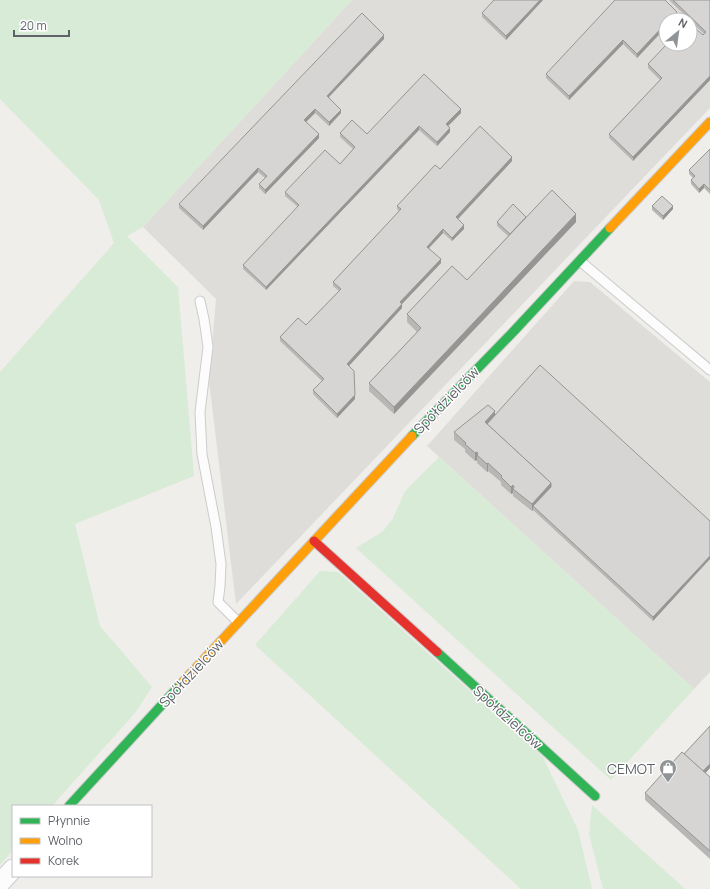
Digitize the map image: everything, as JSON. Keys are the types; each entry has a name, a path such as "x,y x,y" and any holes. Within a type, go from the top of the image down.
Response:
{"street":[{"name":"Spółdzielców","path":"70,805 146,720 394,455 580,261 710,122"},
{"name":"Spółdzielców","path":"314,541 595,796"},
{"path":"0,883 12,869"}],"lane":[{"path":"580,261 710,370"},
{"path":"200,301 208,347 200,412 202,454 216,528 221,564 218,602 238,622"}],"shaded area":[{"path":"352,0 710,0 710,108 236,604 209,381 216,299 143,227"},
{"path":"574,281 590,282 710,382 710,672 694,689 427,446"}],"green space":[{"path":"0,0 352,0 143,227 127,236 178,287 194,476 75,524 100,626 152,687 135,713 53,805 12,805 12,851 0,865 0,372 114,243 99,200 0,99"},
{"path":"439,457 694,689 611,780 356,548 382,532 392,520 405,491"},
{"path":"320,571 338,572 543,757 578,830 592,889 521,889 255,645"},
{"path":"592,805 685,889 603,889 589,834"}],"building":[{"path":"494,0 540,0 506,36 482,13"},
{"path":"615,0 665,0 677,12 658,12 658,32 637,54 623,40 569,96 546,74"},
{"path":"673,0 710,0 710,76 633,157 609,134 662,78 648,64 659,52 698,52 698,31 703,35 706,32 698,24 698,12 685,12"},
{"path":"362,13 384,35 327,96 341,110 329,122 315,109 304,120 319,134 265,190 259,184 267,176 258,168 203,226 179,204"},
{"path":"424,74 461,109 446,124 450,128 437,142 419,126 266,287 243,265 299,205 285,192 325,150 340,164 355,147 340,133 352,120 367,134"},
{"path":"480,126 512,157 456,217 464,225 452,238 443,229 427,247 441,259 400,302 402,304 347,364 354,371 355,395 337,414 313,390 324,379 280,337 298,318 306,325 341,289 333,282 401,209 397,206 435,165 440,169"},
{"path":"710,149 710,190 704,184 699,189 691,180 695,176 689,170"},
{"path":"552,190 576,214 394,407 369,383 421,328 407,314 452,266 467,280"},
{"path":"662,196 673,206 663,216 652,206"},
{"path":"513,204 526,217 510,234 497,222"},
{"path":"540,365 710,521 710,556 653,617 533,506 551,487 551,483 487,424"},
{"path":"488,405 495,411 485,422 551,483 532,504 513,489 513,485 511,487 501,477 502,476 477,455 477,452 475,453 465,444 466,443 454,432"},
{"path":"710,726 710,764 703,771 684,754"},
{"path":"682,752 710,777 710,851 645,793"}],"traffic: fast":[{"path":"412,436 514,331 610,228"},
{"path":"437,652 595,796"},
{"path":"70,805 181,684"}],"traffic: slow":[{"path":"610,228 710,122"},
{"path":"181,684 412,436"}],"traffic: jam":[{"path":"314,541 437,652"}],"place":[{"name":"CEMOT","path":"668,783"}]}
